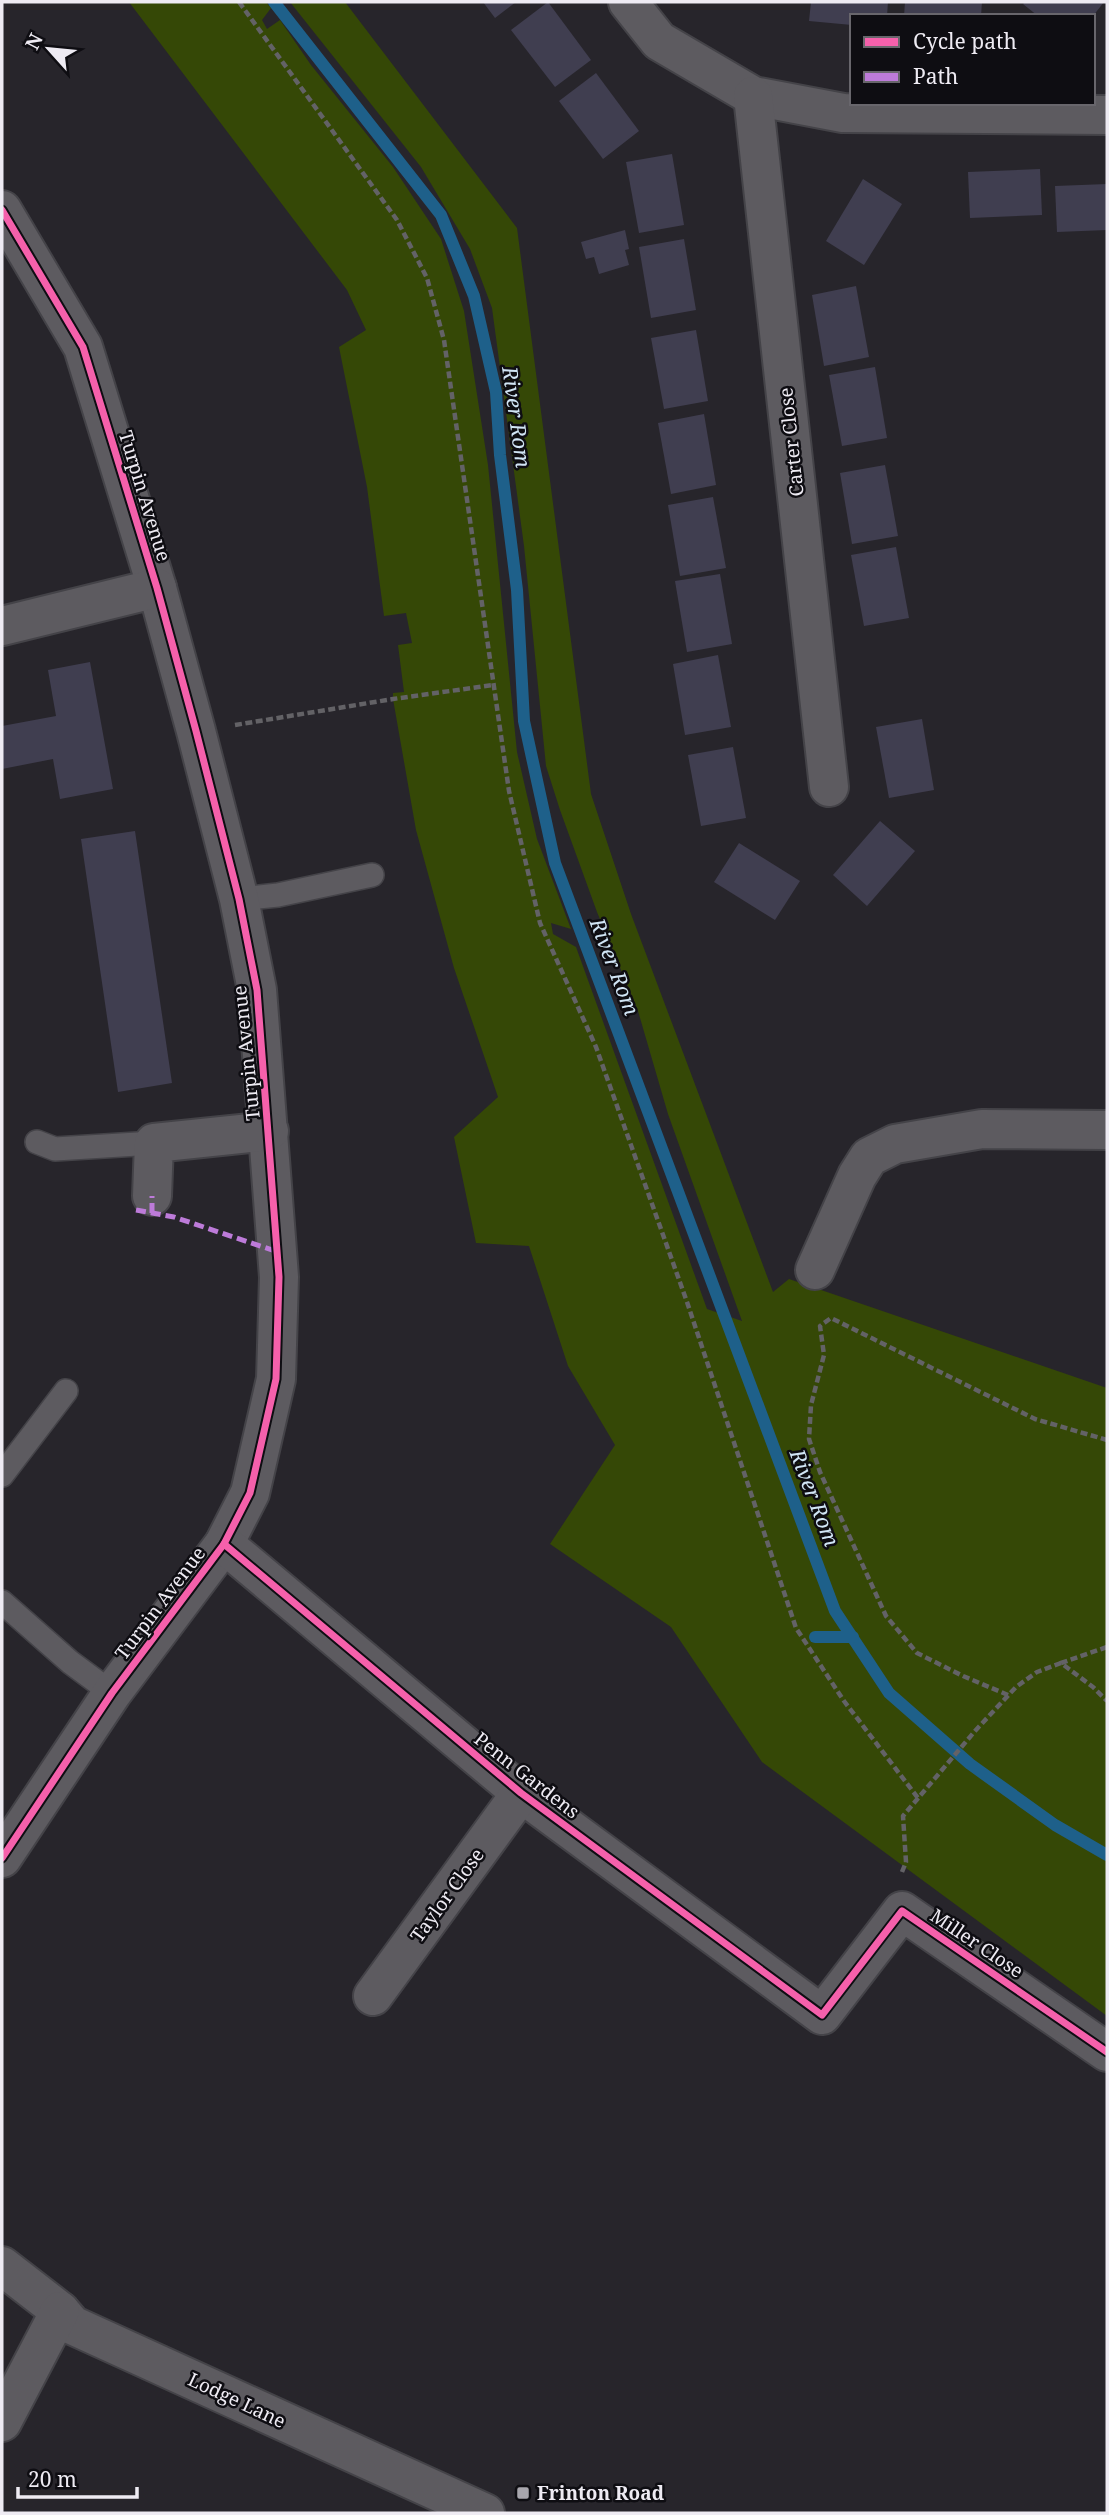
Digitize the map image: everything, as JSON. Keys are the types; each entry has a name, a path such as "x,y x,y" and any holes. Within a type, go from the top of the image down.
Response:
{"street":[{"path":"628,2 659,41 753,96 843,113 1107,115"},
{"name":"Carter Close","path":"753,96 829,788"},
{"name":"Turpin Avenue","path":"2,209 83,347 157,588 196,732 239,899 257,990 279,1276 276,1379 250,1493 224,1545 112,1693 2,1858"},
{"path":"2,626 157,588"},
{"path":"815,1270 857,1176 869,1157 895,1144 982,1129 1107,1130"},
{"path":"152,1196 154,1143 269,1131"},
{"name":"Penn Gardens","path":"224,1545 521,1793 822,2015"},
{"name":"Taylor Close","path":"373,1996 521,1793"},
{"name":"Miller Close","path":"822,2015 902,1911 1107,2052"},
{"name":"Lodge Lane","path":"2,2266 60,2311 72,2325 485,2513"},
{"path":"2,2422 60,2311"}],"lane":[{"path":"239,899 278,895 372,875"},
{"path":"37,1142 55,1149 154,1143"},
{"path":"2,1475 66,1391"},
{"path":"2,1602 70,1662 112,1693"}],"path":[{"path":"239,2 397,220 428,278 444,340 509,790 540,923 596,1046 687,1302 796,1628 844,1701 918,1798"},
{"path":"196,732 493,685"},
{"path":"1008,1695 917,1653 886,1616 820,1472 809,1439 811,1405 824,1354 820,1326 831,1318 1035,1419 1107,1440"},
{"path":"902,1911 893,1898 906,1862 903,1816 1008,1695 1037,1672 1107,1647"},
{"path":"1061,1662 1107,1701"}],"green space":[{"path":"129,2 266,2 271,8 262,20 267,29 280,20 311,65 393,167 441,239 464,311 488,465 517,752 537,839 571,929 551,923 553,934 576,947 707,1309 742,1321 668,1114 638,1011 597,912 546,766 524,546 492,308 470,249 421,167 290,2 345,2 517,228 591,794 631,914 773,1292 789,1279 1107,1388 1107,2016 762,1762 671,1627 550,1544 615,1445 568,1366 529,1246 476,1243 454,1137 498,1097 454,968 416,830 393,699 393,693 404,692 398,645 412,643 406,613 384,616 367,487 339,347 366,330 347,290"}],"building":[{"path":"483,2 516,2 495,18"},
{"path":"548,2 591,60 555,87 511,30"},
{"path":"811,2 888,2 887,14 850,14 850,25 809,21"},
{"path":"905,2 982,2 981,14 904,14"},
{"path":"1104,2 1095,14 1036,14 1023,4"},
{"path":"596,73 639,131 603,159 559,101"},
{"path":"672,154 684,225 639,233 626,162"},
{"path":"1040,169 1042,215 970,218 968,172"},
{"path":"863,179 902,204 864,265 826,241"},
{"path":"1107,184 1107,230 1057,232 1055,186"},
{"path":"625,230 629,249 625,250 629,265 599,274 594,257 586,259 581,242"},
{"path":"684,239 696,310 651,318 639,247"},
{"path":"856,286 869,357 824,366 812,295"},
{"path":"696,330 708,401 664,409 651,338"},
{"path":"875,367 887,438 842,446 829,375"},
{"path":"704,414 716,485 671,494 658,423"},
{"path":"885,465 898,536 852,544 840,473"},
{"path":"713,497 726,568 680,576 668,505"},
{"path":"896,547 909,618 864,626 851,555"},
{"path":"720,574 732,644 687,652 675,581"},
{"path":"718,655 731,727 685,735 673,664"},
{"path":"90,662 113,789 60,799 53,759 2,769 2,726 56,716 48,670"},
{"path":"922,719 934,790 889,798 876,727"},
{"path":"733,747 746,818 701,826 688,755"},
{"path":"880,821 915,851 867,906 833,875"},
{"path":"135,831 172,1083 118,1092 81,839"},
{"path":"739,843 800,881 775,920 714,882"}],"waterway":[{"name":"River Rom","path":"274,2 441,215 474,296 496,392 500,455 517,590 524,721 555,863 835,1611 889,1693 970,1764 1055,1825 1107,1855"},
{"path":"815,1637 853,1637"}],"marked path":[{"path":"152,1196 152,1213"},
{"path":"136,1210 174,1217 278,1252"}],"cycle path":[{"path":"2,210 83,347 157,588 196,731 239,899 257,990 279,1277 276,1379 250,1493 224,1544 112,1693 2,1858"},
{"path":"224,1544 521,1793 822,2015 902,1911 1107,2052"}],"place":[{"name":"Frinton Road","path":"523,2493"}]}
